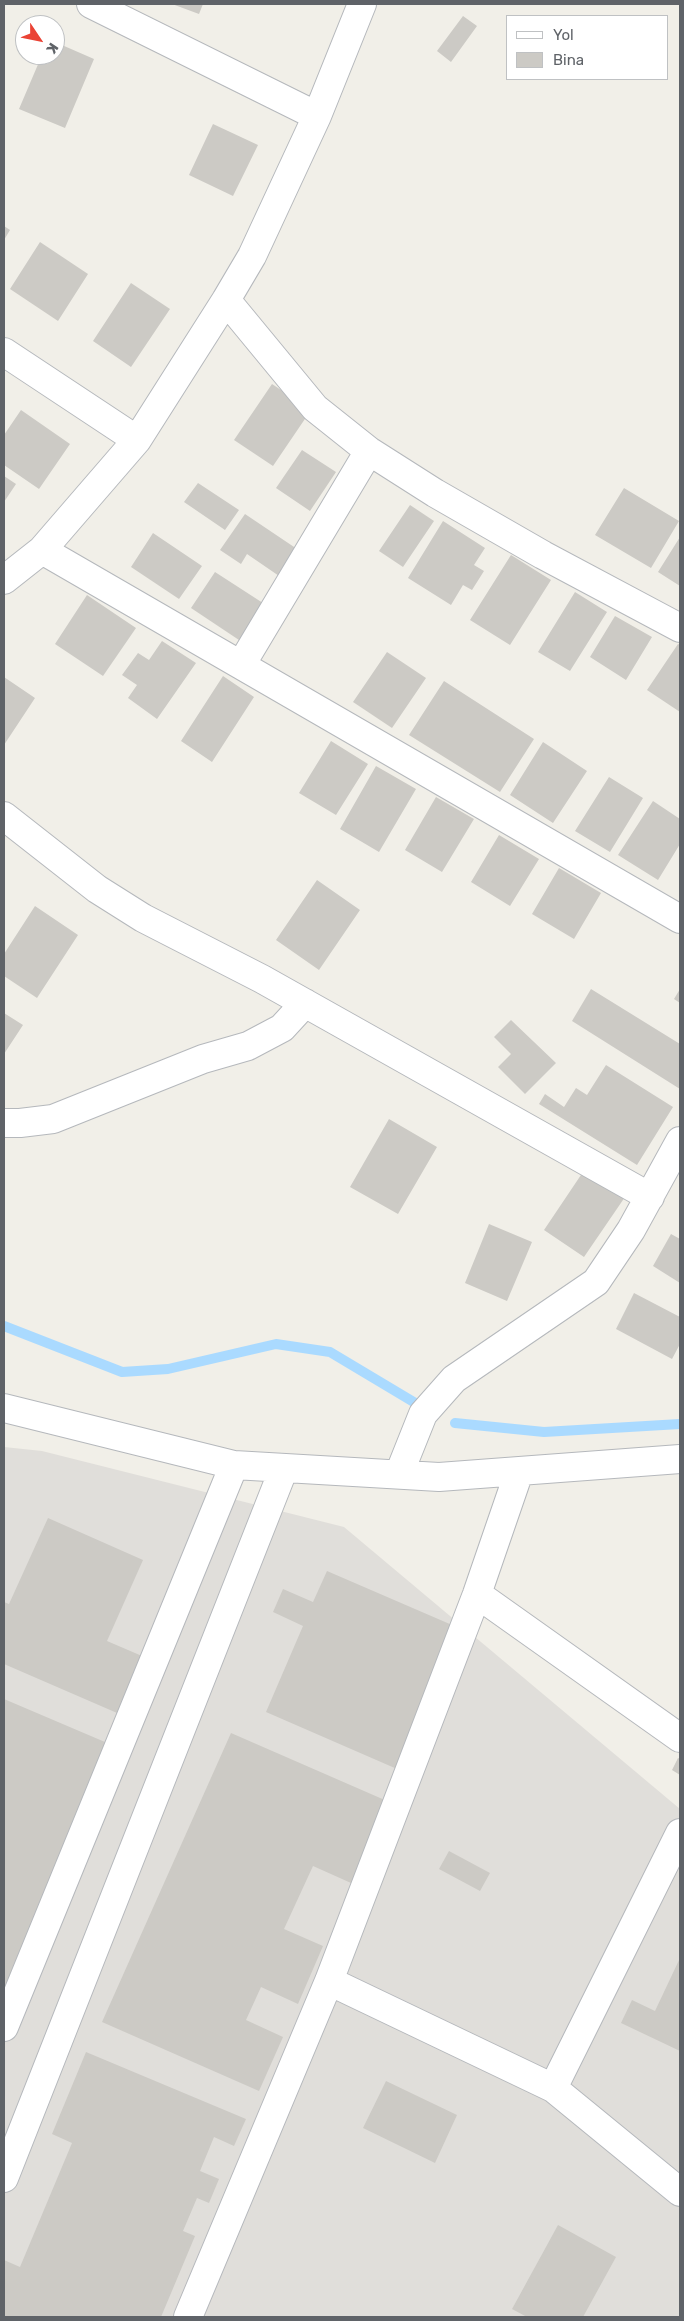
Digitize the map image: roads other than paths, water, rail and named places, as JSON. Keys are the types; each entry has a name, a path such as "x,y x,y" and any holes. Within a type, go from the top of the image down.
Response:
{"street":[{"path":"91,4 317,116"},
{"path":"4,580 42,550 137,440 226,300 252,256 317,116 362,4"},
{"path":"226,300 315,408 369,451 435,493 543,555 680,628"},
{"path":"4,352 137,440"},
{"path":"240,665 369,451"},
{"path":"42,550 680,919"},
{"path":"4,816 96,889 143,918 208,949 305,1002 650,1197"},
{"path":"4,1123 20,1124 53,1119 203,1059 248,1046 282,1028 305,1002"},
{"path":"400,1474 423,1414 454,1379 596,1282 650,1197 680,1141"},
{"path":"6,1415 234,1465 439,1477 680,1459"},
{"path":"4,2028 234,1465"},
{"path":"4,2178 284,1468"},
{"path":"188,2317 329,1981 476,1594 519,1472"},
{"path":"476,1594 680,1738"},
{"path":"553,2088 680,1833"},
{"path":"329,1981 553,2088 680,2192"}],"waterway":[{"path":"4,1326 122,1372 168,1369 276,1344 330,1352 417,1404"},
{"path":"455,1423 544,1432 680,1424"}]}
